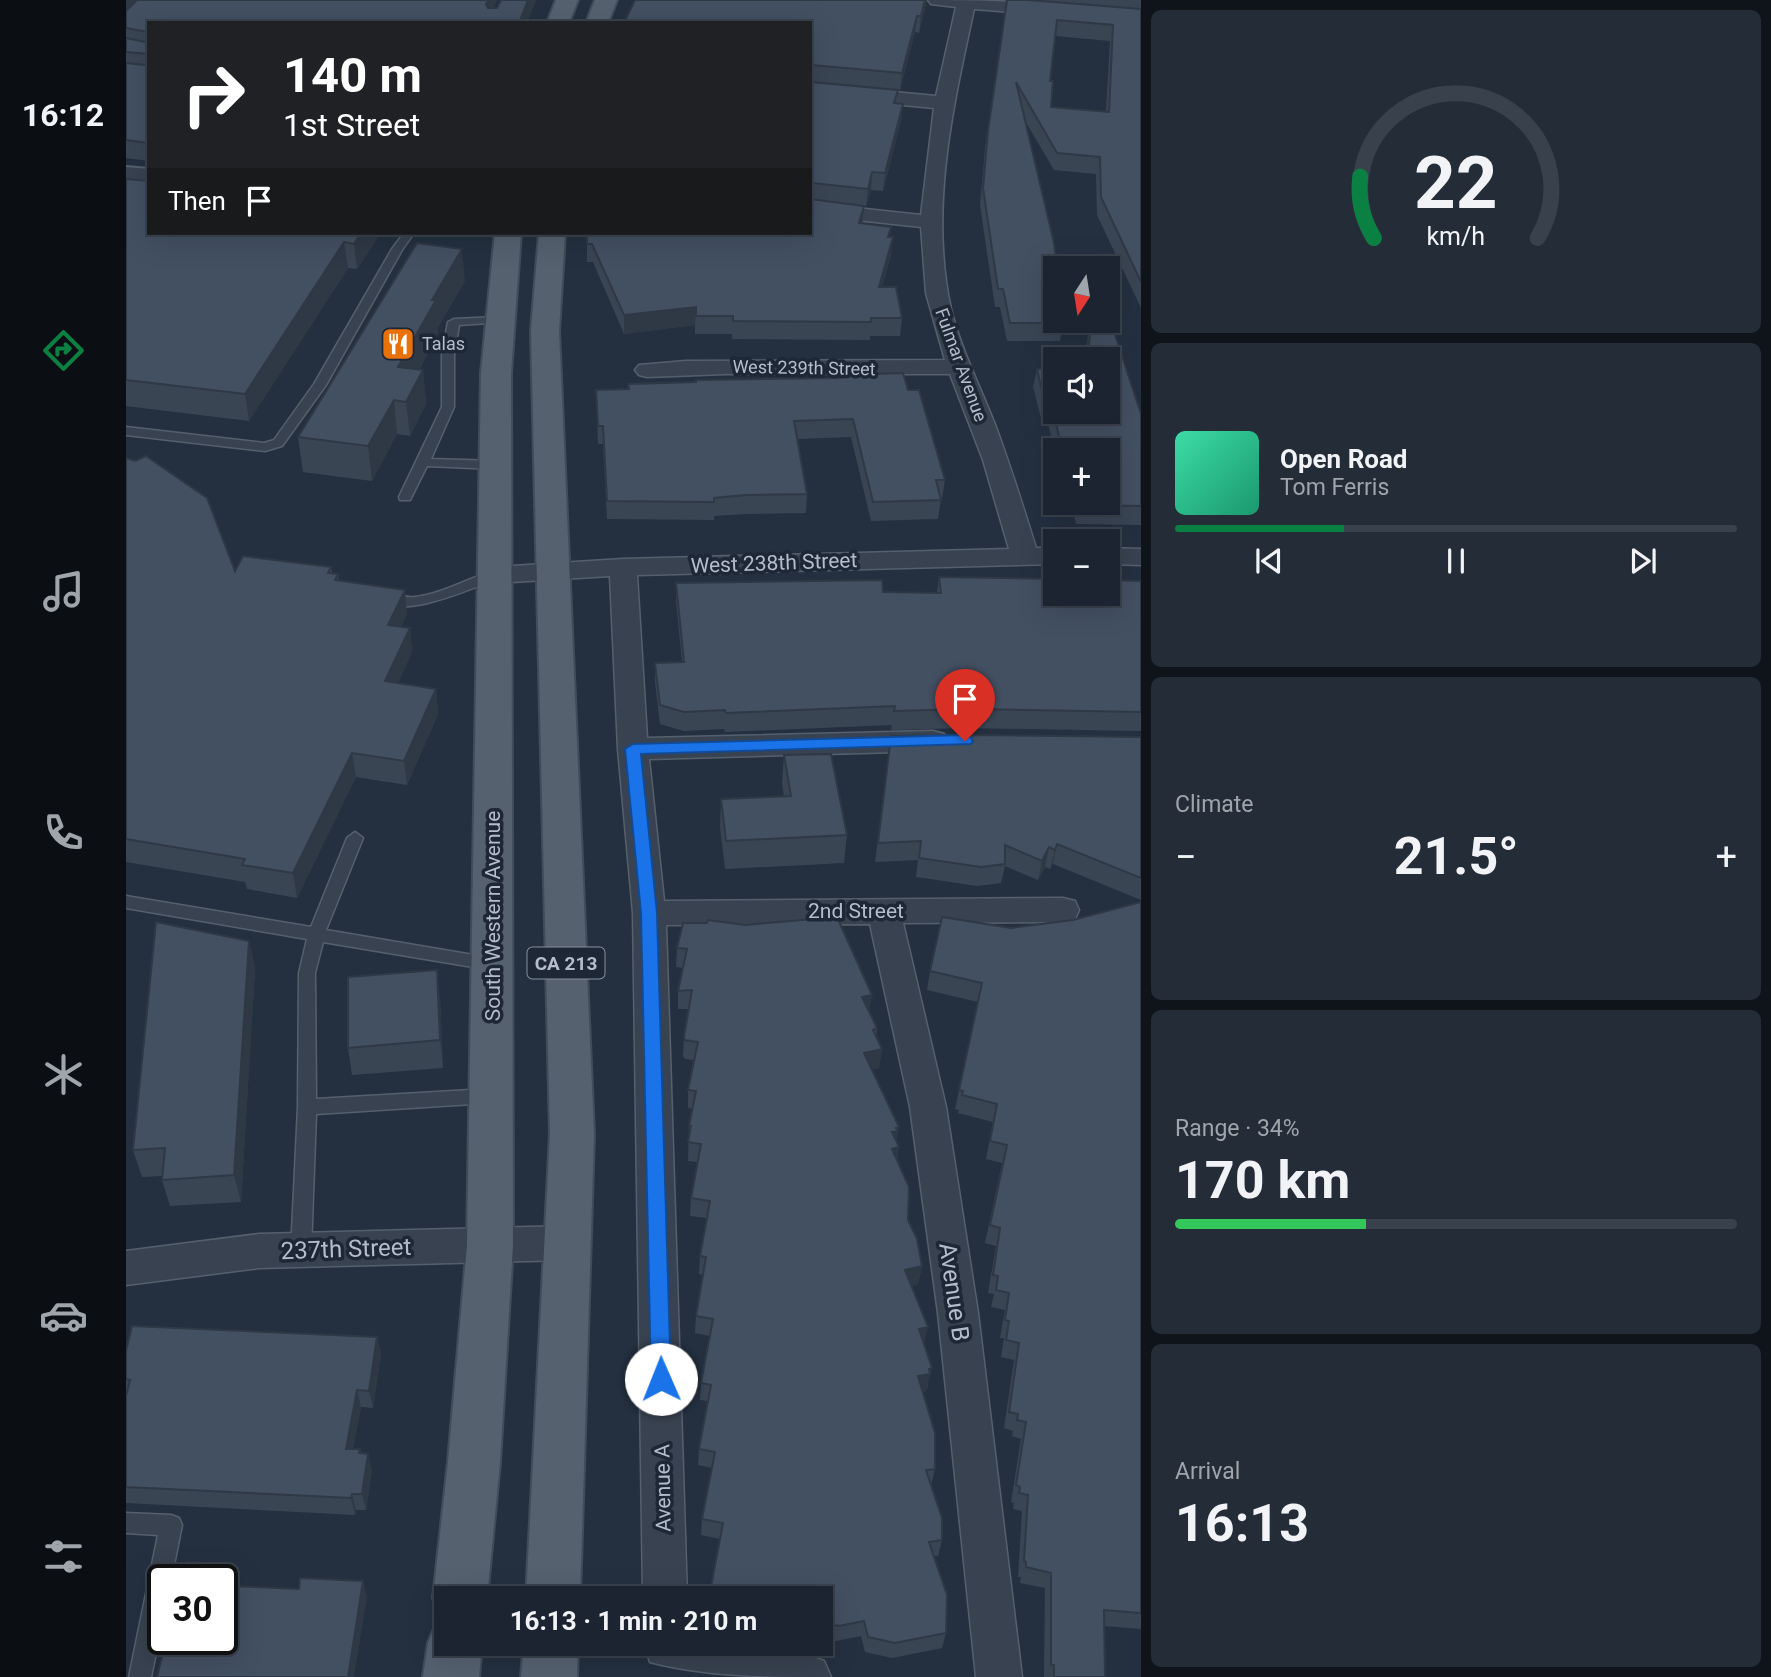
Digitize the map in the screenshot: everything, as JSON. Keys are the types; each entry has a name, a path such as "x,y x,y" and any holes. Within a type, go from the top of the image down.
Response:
{"main road":[{"path":"559,21 567,0"},
{"path":"598,21 606,0"},
{"name":"South Western Avenue","path":"461,1586 474,1462 490,1245 494,575 499,320 508,235"},
{"name":"CA 213","path":"552,235 545,331 572,1134 554,1586"},
{"path":"452,1677 454,1656"},
{"path":"549,1677 550,1656"}],"street":[{"path":"937,0 1060,11"},
{"name":"Fulmar Avenue","path":"966,3 944,103 930,222 937,295 990,445 1025,556"},
{"path":"812,90 944,103"},
{"path":"126,175 147,177"},
{"path":"812,209 930,222"},
{"name":"West 239th Street","path":"647,370 690,367 870,370 961,367"},
{"name":"West 238th Street","path":"494,575 623,567 1043,556"},
{"path":"1120,556 1141,557"},
{"name":"Avenue A","path":"623,567 633,749 649,913 665,1586"},
{"path":"633,749 965,741"},
{"name":"2nd Street","path":"649,913 1063,910"},
{"name":"Avenue B","path":"884,911 928,1107 958,1313 999,1677"},
{"name":"237th Street","path":"126,1268 259,1251 568,1243"},
{"path":"715,1656 808,1677"}],"lane":[{"path":"126,431 265,447 278,443 320,385 397,249 408,235"},
{"path":"405,496 448,407 448,355 454,323 499,320"},
{"path":"423,462 496,465"},
{"path":"367,595 412,602 435,597 494,575"},
{"path":"301,1251 307,1107 307,973 316,934 355,838"},
{"path":"126,902 493,964"},
{"path":"307,1107 492,1096"},
{"path":"126,1523 171,1525 140,1677"}],"building":[{"path":"137,0 488,0 488,8 497,8 501,0 528,0 520,21 147,21 147,32 126,28 126,11"},
{"path":"635,0 925,0 921,16 917,16 902,73 812,65 812,21 625,21"},
{"path":"1007,0 1141,9 1141,282 1101,197 1100,157 1057,153 1016,82 1056,256 1043,256 1043,323 1010,323 1003,289 998,289 983,188 988,131","holes":["1057,20 1113,25 1109,112 1051,107 1053,81 1050,81"]},
{"path":"126,38 145,42 147,40 147,54 126,52"},
{"path":"126,63 147,63 147,143 126,140"},
{"path":"812,82 898,90 894,103 903,104 885,173 872,172 868,189 812,183"},
{"path":"126,179 147,181 147,235 360,235 354,244 344,242 245,394 126,380"},
{"path":"812,199 864,206 859,223 891,227 888,237 893,237 879,287 896,287 902,318 871,318 871,322 733,321 733,316 696,316 696,307 624,315 592,244 587,244 587,235 812,235"},
{"path":"417,243 462,249 398,367 423,370 406,402 394,400 368,446 298,437"},
{"path":"1090,333 1115,333 1119,347 1089,347"},
{"path":"1120,350 1141,414 1141,506 1120,506 1120,438 1060,438 1056,424 1120,424"},
{"path":"1037,369 1043,369 1043,396"},
{"path":"903,373 908,390 919,390 945,480 936,480 941,500 873,502 853,419 794,421 807,494 746,495 714,498 714,502 607,501 603,426 598,426 596,390 629,389 628,384 696,380 840,378 840,375"},
{"path":"146,456 207,498 235,571 243,556 331,567 328,573 338,574 335,580 405,590 388,625 410,628 385,681 436,689 404,761 352,753 293,873 242,865 245,859 126,839 126,458 135,461"},
{"path":"939,577 1043,579 1043,606 1120,606 1120,580 1141,581 1141,712 968,709 894,711 895,706 726,713 725,710 684,712 660,705 655,663 684,662 676,583 882,580 883,592 941,593"},
{"path":"891,736 1141,737 1141,878 1057,844 1055,850 1049,847 1042,861 1005,845 1005,864 981,867 919,858 921,841 878,843"},
{"path":"831,754 847,835 726,841 721,799 791,796 784,755"},
{"path":"1141,902 1141,1613 1104,1610 1105,1677 1054,1677 1054,1665 1051,1665 1051,1573 1026,1567 1024,1561 1028,1495 1019,1493 1020,1487 1016,1485 1026,1422 1017,1420 1018,1414 1009,1412 1019,1343 1006,1340 1009,1321 1005,1320 1009,1293 996,1290 998,1276 993,1275 1000,1228 990,1225 1007,1145 990,1141 997,1104 962,1095 963,1091 959,1090 982,983 930,971 942,917 1011,928 1073,920"},
{"path":"837,917 872,995 862,997 877,1028 873,1030 882,1049 864,1053 899,1127 896,1128 898,1131 892,1132 899,1147 892,1149 909,1187 908,1220 917,1239 922,1266 905,1270 928,1327 919,1329 932,1368 929,1369 930,1374 918,1376 935,1433 935,1469 926,1470 942,1518 942,1540 929,1542 947,1595 946,1633 895,1643 868,1637 864,1621 833,1625 833,1586 711,1586 723,1523 702,1519 715,1452 699,1449 711,1385 701,1383 713,1319 696,1316 706,1257 700,1256 710,1201 691,1198 701,1144 688,1142 696,1091 688,1090 698,1042 685,1040 684,1037 692,990 678,991 687,949 677,948 683,923 707,923 708,920 745,925"},
{"path":"156,922 249,941 234,1175 162,1180 165,1148 133,1150"},
{"path":"437,970 440,1040 348,1048 348,977"},
{"path":"132,1326 377,1337 369,1391 357,1390 346,1449 360,1449 359,1453 368,1454 362,1494 352,1494 351,1498 126,1487 126,1396 130,1380 126,1379 126,1351"},
{"path":"300,1578 363,1581 348,1677 157,1677 162,1655 238,1655 238,1586 299,1589"}],"place":[{"name":"Talas","path":"398,344"}],"route":[{"path":"661,1379 649,913 633,749 965,741"}]}
